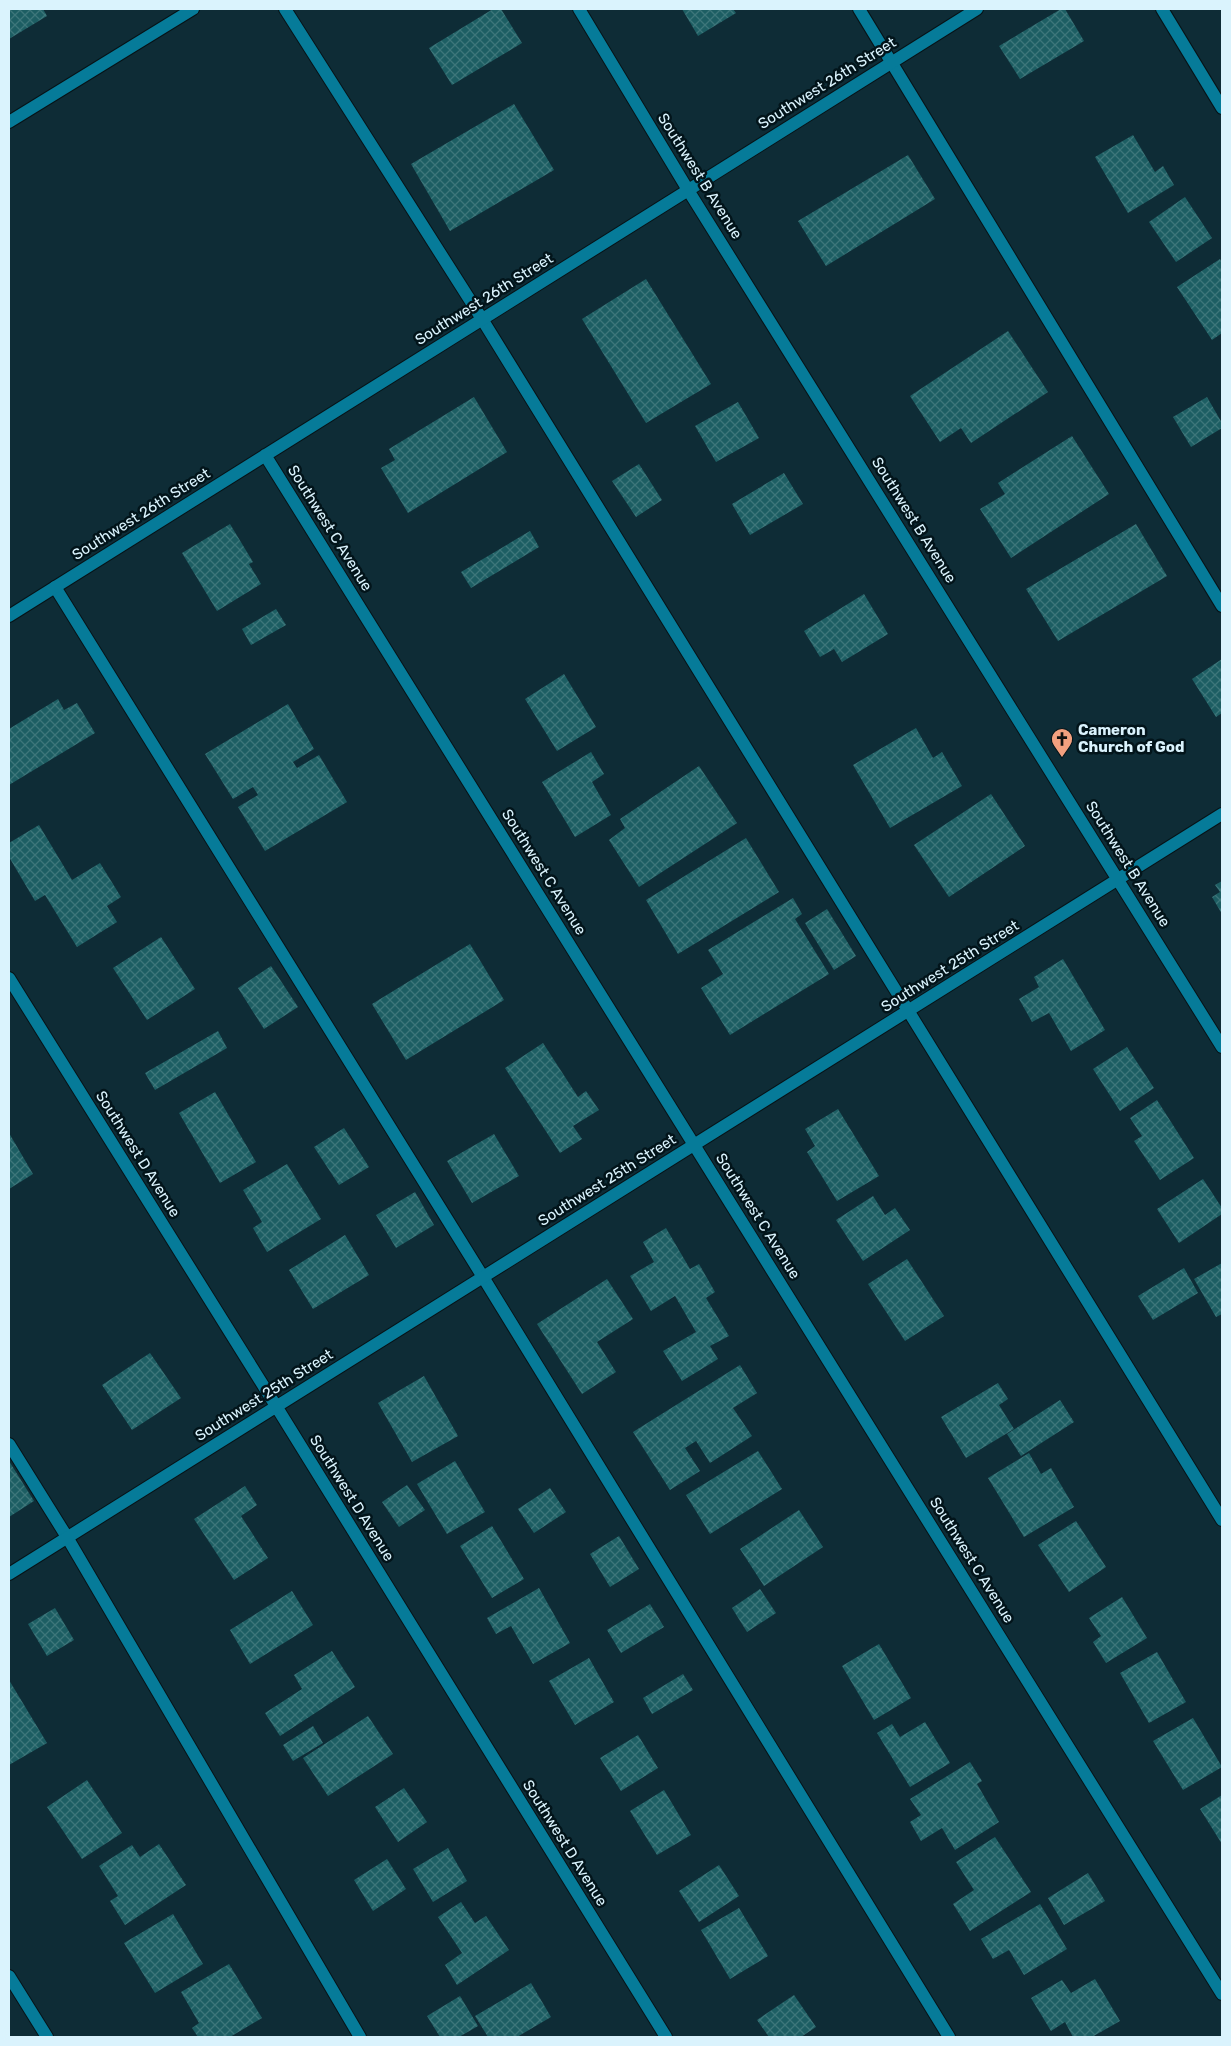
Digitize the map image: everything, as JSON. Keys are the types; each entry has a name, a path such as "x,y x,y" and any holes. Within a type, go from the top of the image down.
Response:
{"street":[{"path":"9,122 192,9"},
{"path":"286,9 482,319 1222,1520"},
{"name":"Southwest B Avenue","path":"579,9 688,190 1222,1047"},
{"path":"859,9 1222,606"},
{"name":"Southwest 26th Street","path":"9,616 977,9"},
{"path":"1162,9 1222,108"},
{"name":"Southwest C Avenue","path":"265,455 1222,1994"},
{"path":"54,587 483,1277 950,2037"},
{"name":"Southwest 25th Street","path":"9,1574 1222,814"},
{"name":"Southwest D Avenue","path":"9,978 666,2037"},
{"path":"9,1444 67,1538 360,2037"},
{"path":"9,1976 47,2037"}],"building":[{"path":"9,9 43,9 47,16 9,39"},
{"path":"493,9 501,9 522,43 452,85 429,48"},
{"path":"682,9 733,9 736,13 698,36"},
{"path":"1061,9 1065,9 1084,41 1020,79 999,46"},
{"path":"514,104 554,170 450,231 411,164"},
{"path":"1133,135 1155,172 1163,166 1174,185 1128,213 1095,157"},
{"path":"908,155 935,199 826,266 798,221"},
{"path":"1185,197 1212,238 1176,262 1149,222"},
{"path":"1220,259 1222,263 1222,333 1212,340 1177,287"},
{"path":"646,279 711,384 646,423 582,319"},
{"path":"1008,331 1048,392 971,443 961,428 940,442 910,396"},
{"path":"474,397 507,452 408,513 381,468 395,460 389,449"},
{"path":"1207,397 1222,423 1222,428 1191,447 1173,417"},
{"path":"738,402 759,438 716,462 695,426"},
{"path":"1072,436 1109,494 1011,558 980,509 1005,494 998,483"},
{"path":"639,464 662,500 636,517 612,481"},
{"path":"784,473 803,504 750,535 732,504"},
{"path":"230,524 253,562 249,564 261,584 217,611 182,553"},
{"path":"1136,524 1167,576 1058,641 1026,589"},
{"path":"530,531 539,547 471,588 461,572"},
{"path":"864,594 888,634 842,662 834,649 820,657 804,631"},
{"path":"276,609 286,625 251,645 242,629"},
{"path":"1222,659 1222,713 1216,717 1192,679"},
{"path":"564,674 596,727 557,751 525,699"},
{"path":"58,699 64,710 77,703 95,733 9,785 9,729"},
{"path":"288,704 314,749 293,762 297,768 319,755 347,802 265,851 238,807 258,795 253,787 233,799 205,754"},
{"path":"916,728 933,758 942,752 962,786 890,828 853,765"},
{"path":"591,752 604,774 592,782 611,815 575,837 542,782"},
{"path":"699,766 737,823 639,887 609,840 625,828 620,819"},
{"path":"991,794 1025,846 949,897 914,845"},
{"path":"39,825 72,880 100,863 121,897 107,906 117,922 77,947 45,895 35,901 9,857 9,843"},
{"path":"746,838 779,892 678,954 646,900"},
{"path":"1222,881 1222,914 1212,897 1220,892 1215,885"},
{"path":"793,898 802,914 795,919 829,974 730,1035 701,988 723,974 708,950"},
{"path":"827,909 856,956 834,970 805,923"},
{"path":"161,937 195,989 147,1020 113,968"},
{"path":"470,944 504,1000 406,1060 372,1004"},
{"path":"1063,959 1105,1030 1071,1051 1049,1013 1032,1022 1019,999 1039,987 1034,977"},
{"path":"271,966 298,1007 264,1029 238,988"},
{"path":"218,1031 227,1048 155,1090 145,1073"},
{"path":"543,1043 578,1097 586,1091 599,1110 573,1126 582,1139 560,1153 505,1068"},
{"path":"1127,1047 1154,1088 1120,1111 1093,1069"},
{"path":"215,1092 256,1162 220,1183 179,1113"},
{"path":"1157,1100 1194,1158 1160,1180 1134,1141 1142,1136 1130,1118"},
{"path":"838,1109 879,1176 837,1201 807,1152 815,1146 805,1129"},
{"path":"344,1128 369,1167 339,1185 314,1147"},
{"path":"9,1133 33,1174 9,1189"},
{"path":"494,1134 519,1176 472,1203 447,1161"},
{"path":"287,1164 321,1219 267,1252 253,1228 262,1222 243,1190"},
{"path":"1203,1179 1222,1208 1222,1214 1179,1243 1157,1209"},
{"path":"415,1192 434,1225 396,1248 376,1215"},
{"path":"873,1196 885,1215 895,1208 910,1230 863,1261 836,1220"},
{"path":"666,1228 690,1269 699,1264 715,1292 706,1298 729,1336 710,1346 718,1359 682,1381 663,1351 696,1332 675,1296 651,1311 630,1276 654,1262 643,1242"},
{"path":"345,1235 369,1275 313,1309 289,1270"},
{"path":"907,1259 944,1316 905,1341 868,1284"},
{"path":"1222,1263 1222,1314 1216,1317 1194,1279"},
{"path":"1184,1268 1198,1293 1153,1320 1138,1296"},
{"path":"607,1279 633,1319 597,1342 616,1372 582,1394 537,1324"},
{"path":"150,1353 181,1398 132,1430 102,1385"},
{"path":"740,1365 757,1393 733,1408 752,1436 710,1463 696,1441 685,1448 700,1471 670,1490 633,1432"},
{"path":"424,1376 458,1436 412,1462 378,1403"},
{"path":"998,1383 1008,1399 999,1405 1014,1429 966,1458 941,1417"},
{"path":"1060,1400 1074,1422 1021,1456 1007,1434"},
{"path":"758,1451 782,1489 710,1534 686,1495"},
{"path":"1029,1453 1041,1474 1051,1468 1074,1507 1024,1537 988,1478"},
{"path":"9,1461 34,1501 9,1517"},
{"path":"455,1461 485,1512 447,1534 417,1484"},
{"path":"407,1485 425,1510 399,1527 382,1502"},
{"path":"245,1486 257,1505 241,1516 268,1558 234,1580 194,1519"},
{"path":"550,1488 566,1512 534,1533 518,1509"},
{"path":"799,1510 823,1547 764,1586 740,1549"},
{"path":"1076,1521 1106,1567 1069,1592 1038,1545"},
{"path":"492,1526 524,1579 492,1598 460,1546"},
{"path":"619,1536 639,1569 610,1587 590,1554"},
{"path":"539,1588 570,1643 533,1664 511,1626 496,1634 487,1618"},
{"path":"760,1589 776,1613 747,1632 732,1608"},
{"path":"292,1591 313,1625 250,1664 230,1630"},
{"path":"1122,1597 1147,1638 1106,1663 1093,1642 1101,1636 1089,1618"},
{"path":"650,1604 664,1627 621,1653 607,1630"},
{"path":"55,1608 74,1640 47,1656 28,1624"},
{"path":"879,1644 911,1698 874,1720 842,1666"},
{"path":"332,1651 355,1687 280,1736 265,1713 302,1689 294,1675"},
{"path":"1157,1652 1186,1702 1149,1723 1120,1673"},
{"path":"589,1658 614,1702 575,1725 549,1681"},
{"path":"683,1674 693,1690 652,1714 643,1698"},
{"path":"9,1680 47,1743 9,1765"},
{"path":"368,1716 393,1754 328,1796 303,1758"},
{"path":"1193,1718 1222,1767 1183,1790 1153,1741"},
{"path":"925,1722 950,1763 910,1787 877,1733 892,1724 900,1737"},
{"path":"313,1726 323,1743 293,1761 283,1745"},
{"path":"638,1735 658,1768 621,1791 600,1758"},
{"path":"970,1762 982,1781 977,1784 999,1822 955,1850 942,1828 921,1841 910,1822 921,1815 910,1799"},
{"path":"87,1780 122,1833 82,1859 47,1807"},
{"path":"404,1788 427,1822 398,1842 375,1807"},
{"path":"664,1790 691,1835 657,1855 630,1811"},
{"path":"1222,1795 1222,1844 1200,1809"},
{"path":"995,1837 1031,1892 970,1931 953,1904 974,1890 956,1862"},
{"path":"159,1844 186,1885 125,1925 110,1901 118,1896 99,1866 132,1845 140,1857"},
{"path":"448,1848 467,1881 433,1902 413,1869"},
{"path":"387,1859 406,1889 373,1911 354,1880"},
{"path":"719,1865 739,1896 699,1922 679,1891"},
{"path":"1088,1873 1105,1901 1064,1925 1048,1898"},
{"path":"461,1902 475,1923 486,1916 509,1950 457,1985 445,1965 462,1953 438,1917"},
{"path":"1040,1904 1067,1949 1024,1975 1009,1950 993,1959 981,1939"},
{"path":"739,1908 768,1956 730,1979 701,1930"},
{"path":"173,1914 203,1964 155,1993 124,1943"},
{"path":"229,1964 262,2018 230,2037 198,2037 192,2028 199,2023 181,1992"},
{"path":"1095,1979 1120,2021 1092,2037 1073,2037 1065,2022 1051,2031 1031,1998 1062,1980 1071,1993"},
{"path":"531,1983 551,2017 517,2037 488,2037 475,2016"},
{"path":"794,1995 816,2027 801,2037 769,2037 757,2020"},
{"path":"460,1996 478,2026 459,2037 440,2037 427,2016"}],"place":[{"name":"Cameron Church of God","path":"1062,758"}]}
